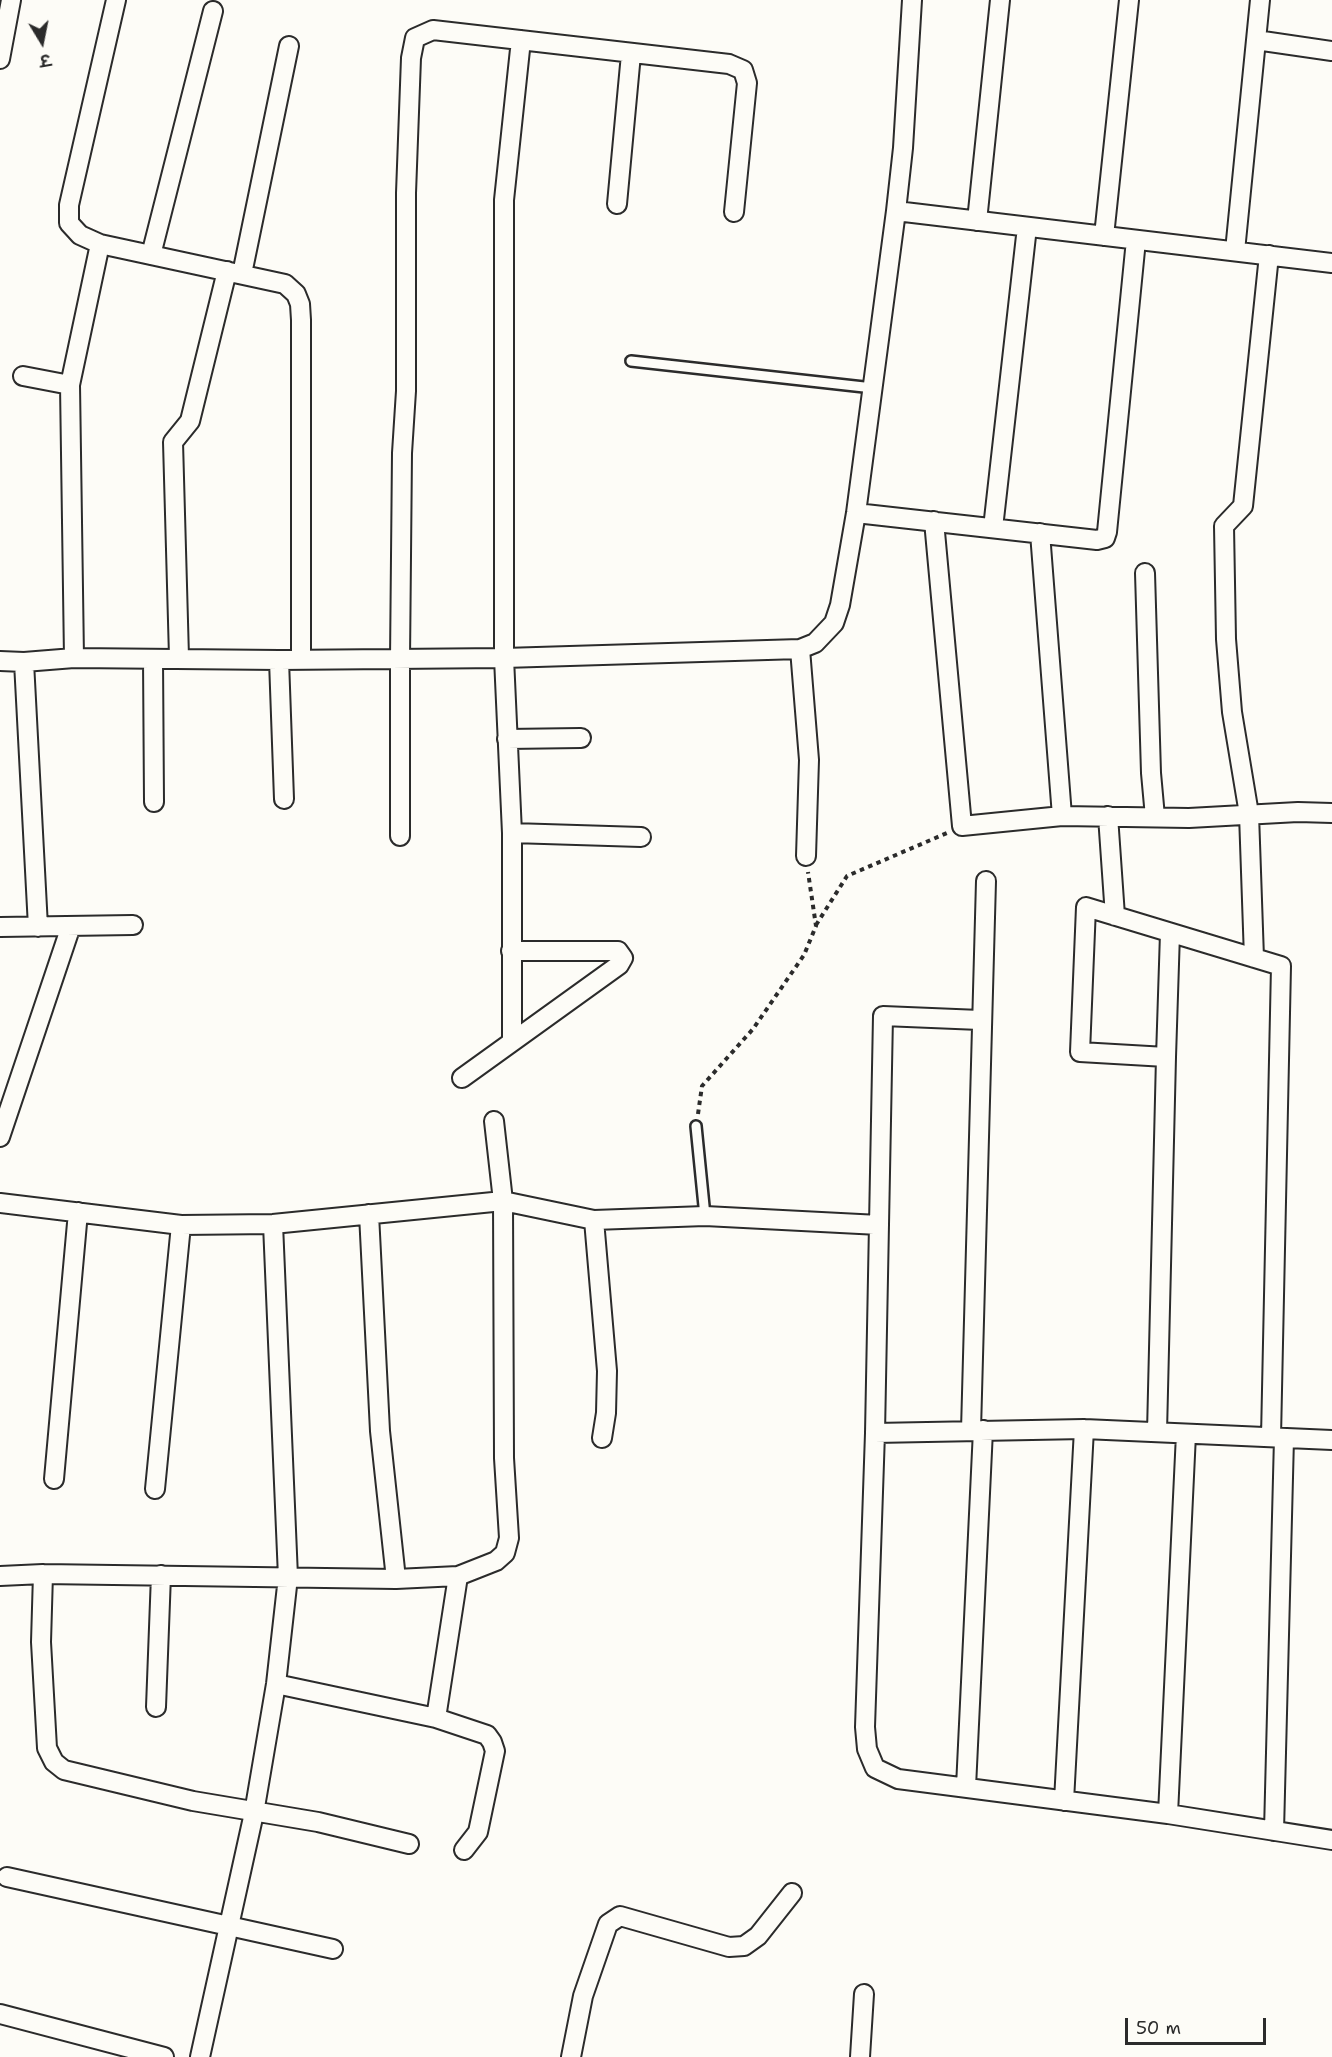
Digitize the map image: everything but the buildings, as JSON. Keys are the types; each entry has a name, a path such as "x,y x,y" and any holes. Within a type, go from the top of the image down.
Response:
{"street":[{"path":"0,59 11,0"},
{"path":"116,0 69,205 69,223 80,235 100,244 285,284 296,294 300,304 301,659"},
{"path":"0,661 179,657 279,660 504,658 800,649 814,643 834,623 840,605 856,513 903,148 912,0"},
{"path":"977,221 1000,0"},
{"path":"1104,236 1129,0"},
{"path":"1234,251 1260,0"},
{"path":"151,255 213,11"},
{"path":"400,836 402,453 406,391 406,194 415,38 433,30 729,64 743,70 747,84 734,212"},
{"path":"512,1042 512,834 504,658 504,200 520,40"},
{"path":"1256,40 1332,51"},
{"path":"179,657 173,442 190,421 234,273 289,46"},
{"path":"618,204 631,54"},
{"path":"896,211 1332,263"},
{"path":"993,528 1027,227"},
{"path":"856,513 1097,540 1105,538 1136,240"},
{"path":"74,658 70,385 100,244"},
{"path":"1254,958 1249,814 1232,712 1227,650 1224,526 1243,506 1269,255"},
{"path":"23,376 70,385"},
{"path":"934,521 962,826 1062,816 1189,818 1298,812 1332,813"},
{"path":"1040,532 1062,816"},
{"path":"1145,573 1151,773 1155,817"},
{"path":"800,649 809,760 806,856"},
{"path":"153,659 154,802"},
{"path":"279,660 284,800"},
{"path":"24,662 38,927"},
{"path":"507,739 581,738"},
{"path":"1108,816 1115,916"},
{"path":"512,834 641,837"},
{"path":"966,1787 976,1430 980,1020 986,880"},
{"path":"1166,1057 1080,1052 1086,907 1281,966 1274,1831"},
{"path":"0,927 133,925"},
{"path":"0,1137 70,926"},
{"path":"1157,1432 1170,933"},
{"path":"462,1078 619,965 623,958 618,951 511,951"},
{"path":"980,1020 882,1016 875,1433 865,1727 867,1749 875,1768 898,1779 1168,1814 1332,1840"},
{"path":"0,1576 43,1574 396,1579 458,1576 496,1561 505,1553 509,1538 504,1458 502,1201 494,1121"},
{"path":"0,1203 181,1225 273,1224 502,1201 594,1220 705,1216 879,1225"},
{"path":"54,1479 78,1212"},
{"path":"369,1214 380,1431 396,1579"},
{"path":"594,1220 607,1371 606,1413 602,1438"},
{"path":"200,2057 254,1813 276,1684 288,1577 273,1224"},
{"path":"155,1489 181,1225"},
{"path":"875,1433 1084,1429 1277,1438 1332,1443"},
{"path":"1064,1801 1084,1429"},
{"path":"1168,1814 1186,1434"},
{"path":"43,1574 41,1642 47,1748 54,1762 64,1770 193,1801 318,1822 409,1844"},
{"path":"156,1707 161,1575"},
{"path":"436,1718 458,1576"},
{"path":"276,1684 436,1718 487,1735 495,1751 478,1832 464,1850"},
{"path":"7,1877 333,1949"},
{"path":"571,2057 584,1996 608,1924 621,1916 729,1947 744,1946 758,1936 792,1893"},
{"path":"860,2057 864,1994"},
{"path":"0,2014 164,2057"}],"lane":[{"path":"631,361 873,388"},
{"path":"696,1126 705,1216"}],"path":[{"path":"696,1126 702,1086 753,1029 804,955 816,926 847,876 962,826"},
{"path":"806,856 816,926"}]}
